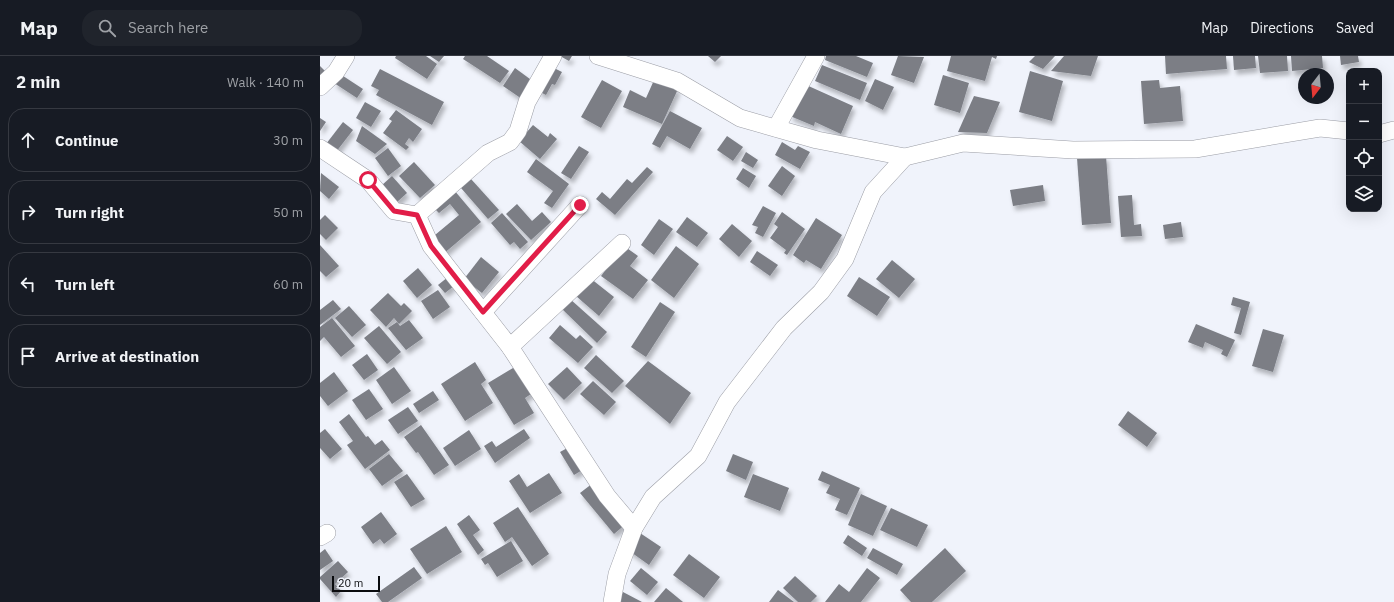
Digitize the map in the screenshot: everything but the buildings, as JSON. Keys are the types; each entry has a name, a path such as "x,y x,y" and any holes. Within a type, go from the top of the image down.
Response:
{"street":[{"path":"320,87 336,72 346,56"},
{"path":"417,215 488,153 510,142 518,131 527,102 553,56"},
{"path":"598,56 677,81 740,118 817,140 905,157 963,143 1073,150 1195,149 1320,128 1346,132"},
{"path":"776,128 816,56"},
{"path":"1382,133 1394,130"},
{"path":"320,148 368,180 394,211 417,215"},
{"path":"612,602 617,574 634,528 653,497 698,456 727,402 784,328 820,292 845,259 874,192 905,157"},
{"path":"483,312 580,205"},
{"path":"417,215 431,246 510,347 606,496 634,528"},
{"path":"510,347 622,243"}],"route":[{"path":"368,180 394,211 417,215 431,246 483,312 580,205"}]}
